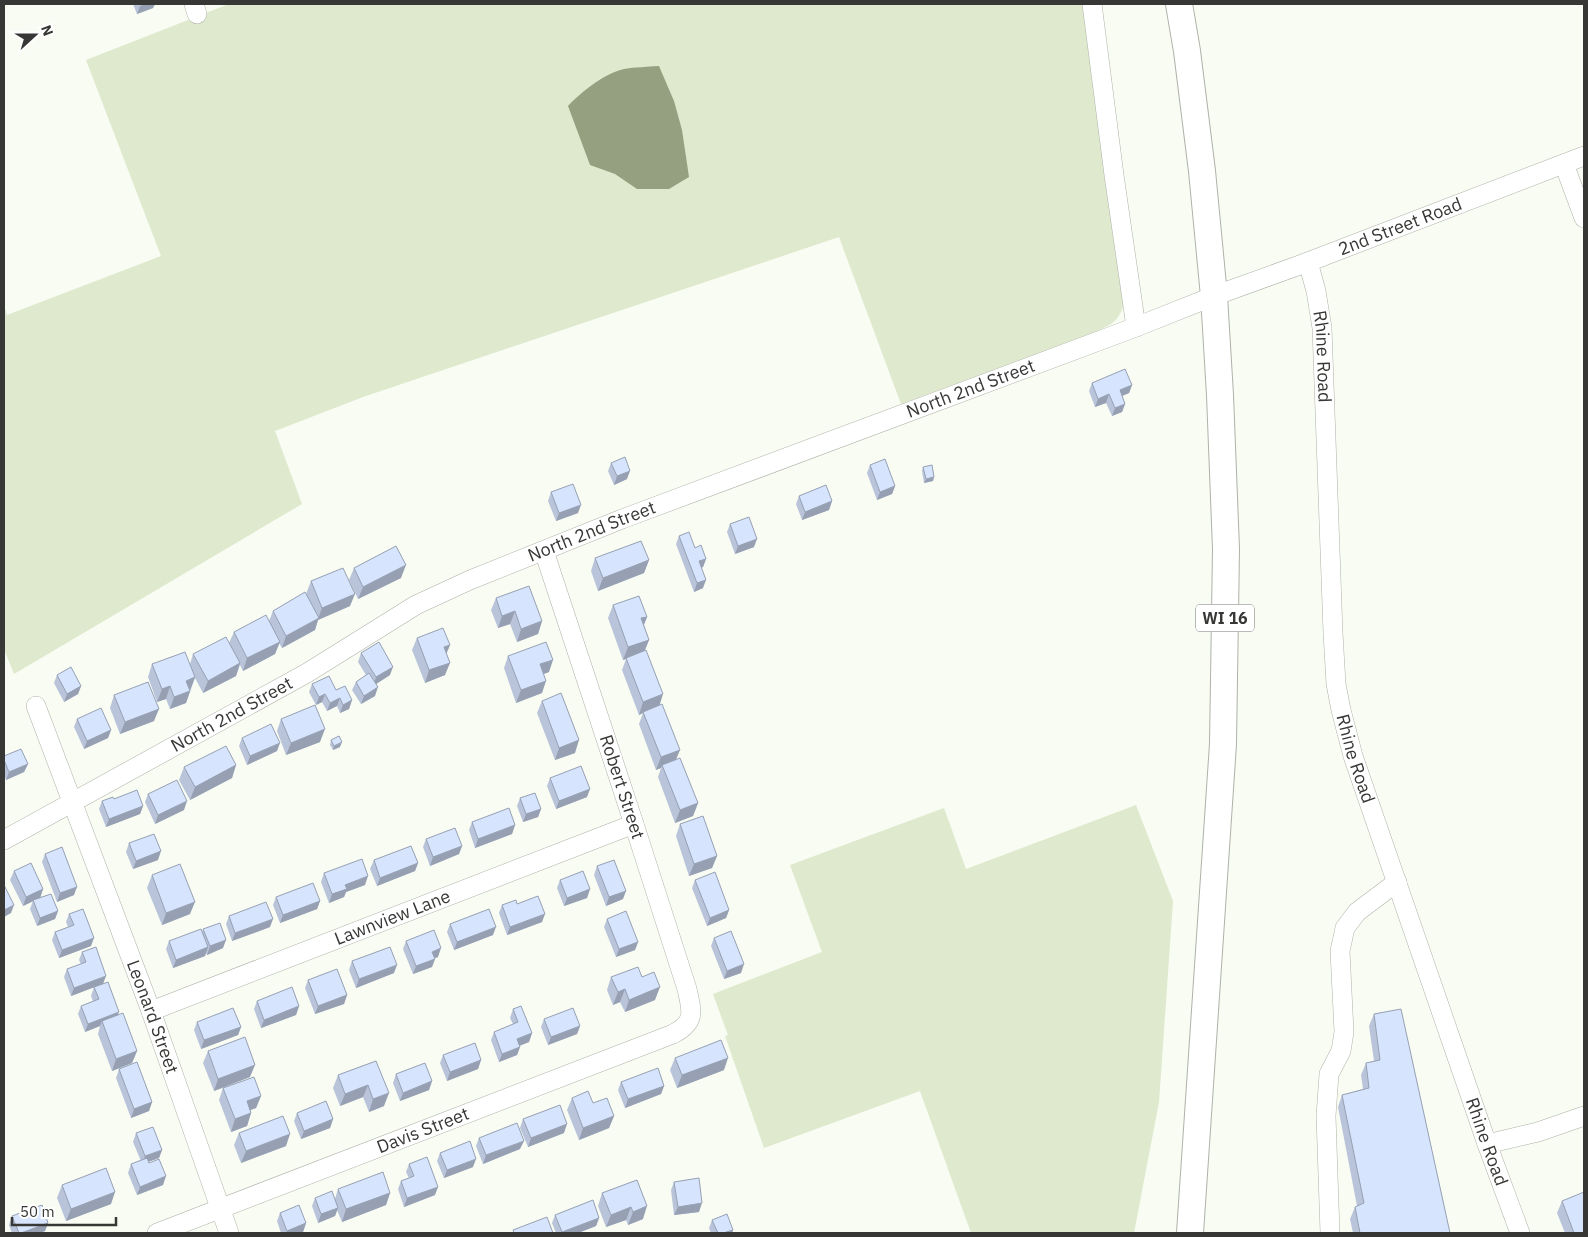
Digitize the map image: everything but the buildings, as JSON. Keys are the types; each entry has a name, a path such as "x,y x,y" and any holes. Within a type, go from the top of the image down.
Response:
{"highway":[{"name":"WI 16","path":"1180,4 1202,171 1214,296 1226,549 1223,744 1190,1233"}],"street":[{"path":"1092,4 1136,327"},
{"name":"2nd Street Road","path":"1214,296 1584,156"},
{"path":"1564,164 1584,218"},
{"name":"Rhine Road","path":"1308,262 1316,290 1322,328 1336,684 1341,710 1353,756 1487,1144 1520,1233"},
{"name":"North 2nd Street","path":"4,840 307,673 416,605 470,580 622,520 1214,296"},
{"name":"Robert Street","path":"544,550 687,989 690,1002 690,1019 687,1025"},
{"name":"Leonard Street","path":"36,706 151,1011 229,1233"},
{"name":"Lawnview Lane","path":"151,1011 634,824"},
{"path":"1330,1233 1326,1116 1329,1074 1341,1051 1344,1032 1340,951 1345,928 1357,912 1397,882"},
{"name":"Davis Street","path":"157,1233 664,1038 682,1030 687,1025"},
{"path":"1487,1144 1538,1132 1584,1116"}],"shaded area":[{"path":"229,4 1088,4 1125,299 1121,312 1115,320 1095,332 901,404 839,237 363,397 275,431 302,504 14,674 4,649 4,306 7,315 161,256 86,60"},
{"path":"659,66 674,101 682,130 689,177 669,189 637,189 615,174 590,165 568,106 586,89 609,74 624,69"},
{"path":"1136,805 1173,901 1159,1102 1134,1233 971,1233 920,1091 764,1148 725,1036 728,1035 713,994 822,952 790,865 944,808 966,869"}]}
